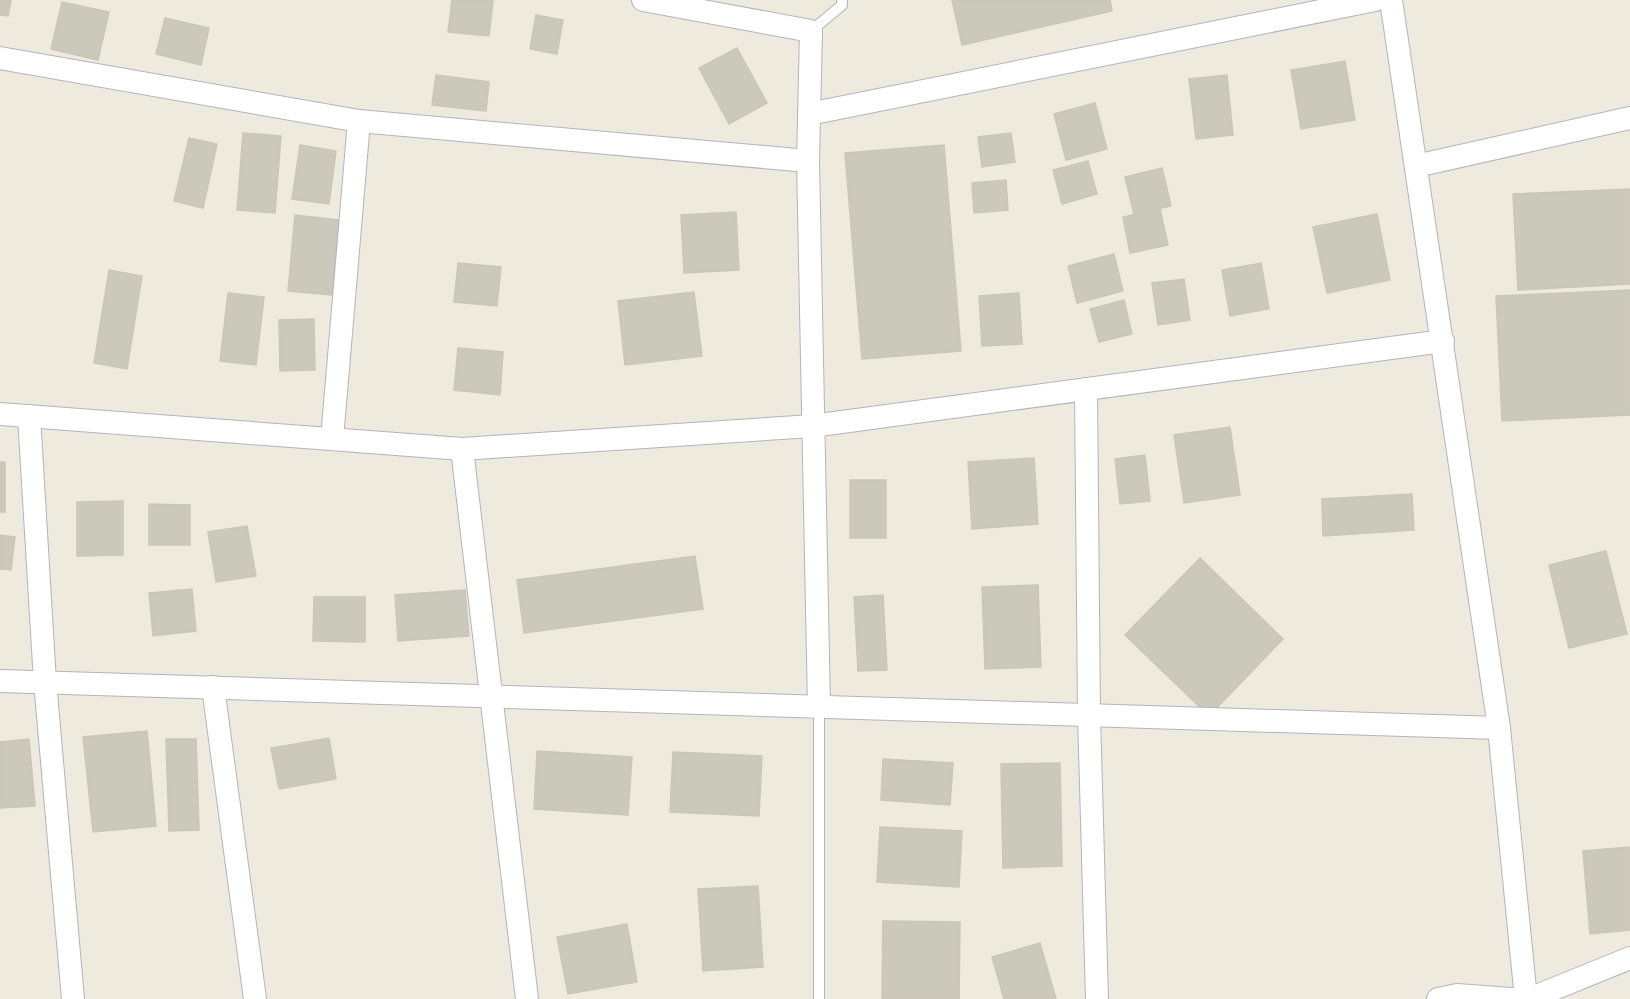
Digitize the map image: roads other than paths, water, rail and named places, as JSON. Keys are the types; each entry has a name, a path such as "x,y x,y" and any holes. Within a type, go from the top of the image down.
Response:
{"street":[{"path":"643,0 811,31 808,161 819,706"},
{"path":"809,114 1375,0"},
{"path":"1391,0 1499,728 1527,999 1630,958"},
{"path":"0,58 359,121 808,161"},
{"path":"1416,166 1630,118"},
{"path":"332,439 359,121"},
{"path":"0,414 462,449 812,426 1443,341"},
{"path":"1086,389 1089,715 1097,999"},
{"path":"29,416 45,682 73,999"},
{"path":"462,449 527,999"},
{"path":"0,681 1499,728"},
{"path":"213,687 255,999"},
{"path":"1438,999 1457,994 1511,999"}],"lane":[{"path":"811,31 842,5 842,0"},
{"path":"819,706 819,999"}]}
